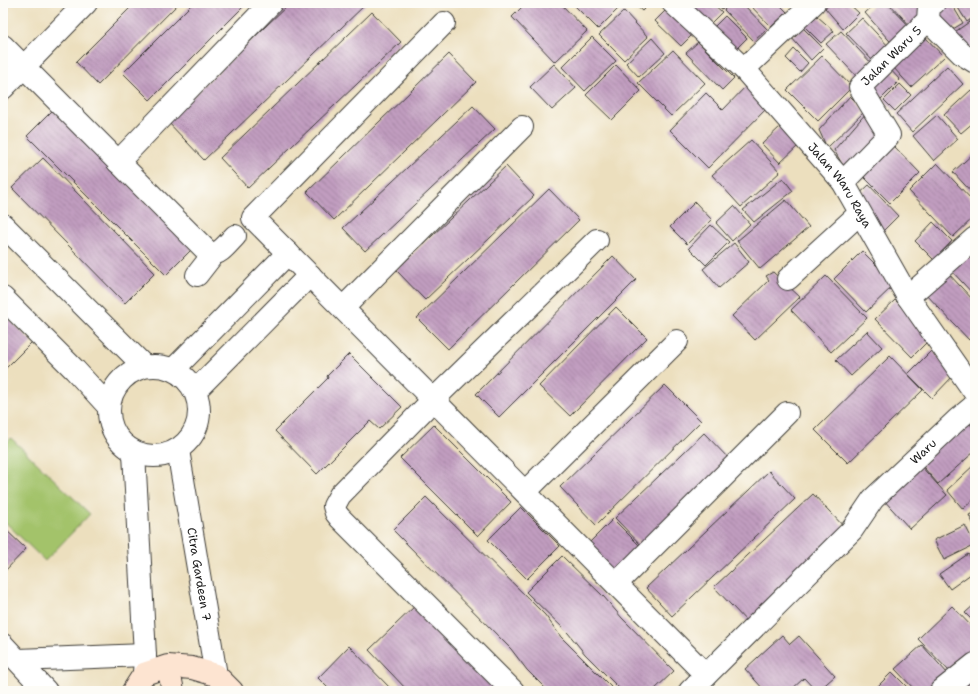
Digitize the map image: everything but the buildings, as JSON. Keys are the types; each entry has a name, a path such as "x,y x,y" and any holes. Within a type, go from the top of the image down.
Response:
{"main road":[{"path":"168,666 172,691"},
{"path":"141,674 168,666 192,668 216,675 232,691"}],"street":[{"path":"3,88 86,3"},
{"path":"118,162 271,3"},
{"name":"Jalan Waru Raya","path":"673,3 744,70 843,182 908,297 975,393"},
{"path":"744,70 814,3"},
{"path":"931,11 962,54 975,62"},
{"name":"Jalan Waru 5","path":"843,182 889,135 860,87 931,11"},
{"path":"444,23 253,218 706,675"},
{"path":"3,46 210,254 211,257 209,261 197,275"},
{"path":"342,308 522,127"},
{"path":"788,280 860,213"},
{"path":"3,225 144,366"},
{"path":"210,254 215,254 218,252 235,236"},
{"path":"908,297 975,238"},
{"path":"513,691 340,518 336,513 334,506 340,495 434,400 597,240"},
{"path":"174,369 288,253"},
{"path":"195,390 310,275"},
{"path":"3,298 75,370 108,406"},
{"path":"525,492 677,341"},
{"path":"159,365 174,369 186,378 195,390 200,412 193,434 178,450 156,457 134,453 119,441 110,425 108,406 114,388 126,374 144,366 159,365"},
{"name":"Waru","path":"690,691 852,530 872,499 975,405"},
{"path":"616,584 787,413"},
{"name":"Citra Gardeen 7","path":"178,450 216,675"},
{"path":"18,660 141,674 134,453"},
{"path":"3,645 46,691"},
{"path":"940,691 975,664"}],"green space":[{"path":"11,438 90,514 45,561 3,520 3,446"}]}
